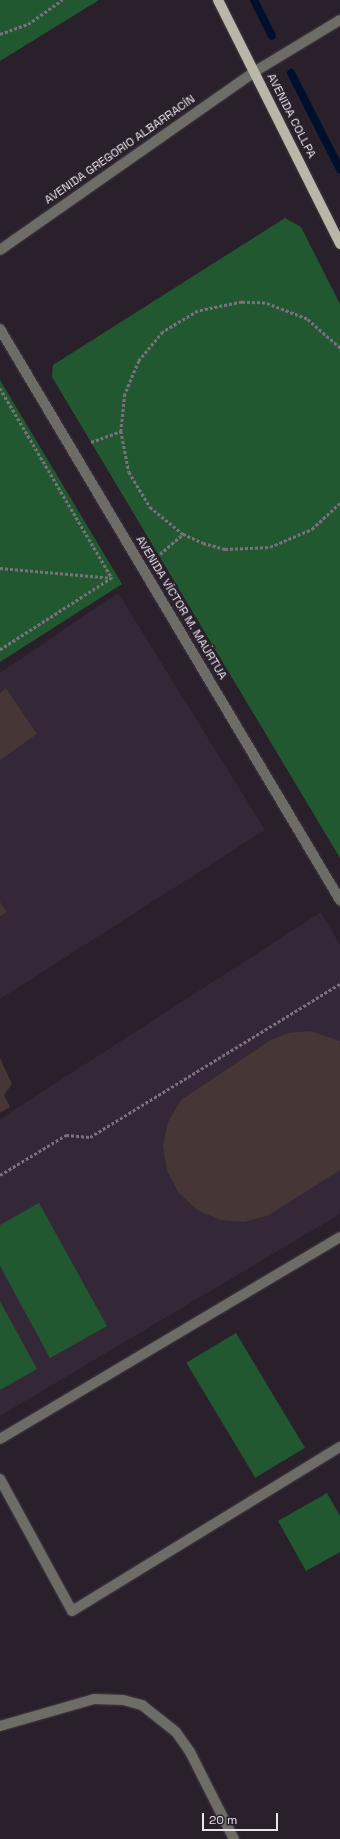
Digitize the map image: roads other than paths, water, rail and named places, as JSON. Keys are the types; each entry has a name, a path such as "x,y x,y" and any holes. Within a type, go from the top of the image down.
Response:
{"main road":[{"name":"AVENIDA COLLPA","path":"218,0 340,244"}],"street":[{"name":"AVENIDA GREGORIO ALBARRACÍN","path":"0,250 254,72 340,20"},
{"name":"AVENIDA VÍCTOR M. MAÚRTUA","path":"0,329 340,900"},
{"path":"0,1439 340,1237"},
{"path":"0,1479 72,1610 340,1447"},
{"path":"0,1726 94,1699 123,1700 142,1705 176,1732 190,1752 234,1839"}],"waterway":[{"path":"254,0 272,36"},
{"path":"291,73 340,169"}]}
